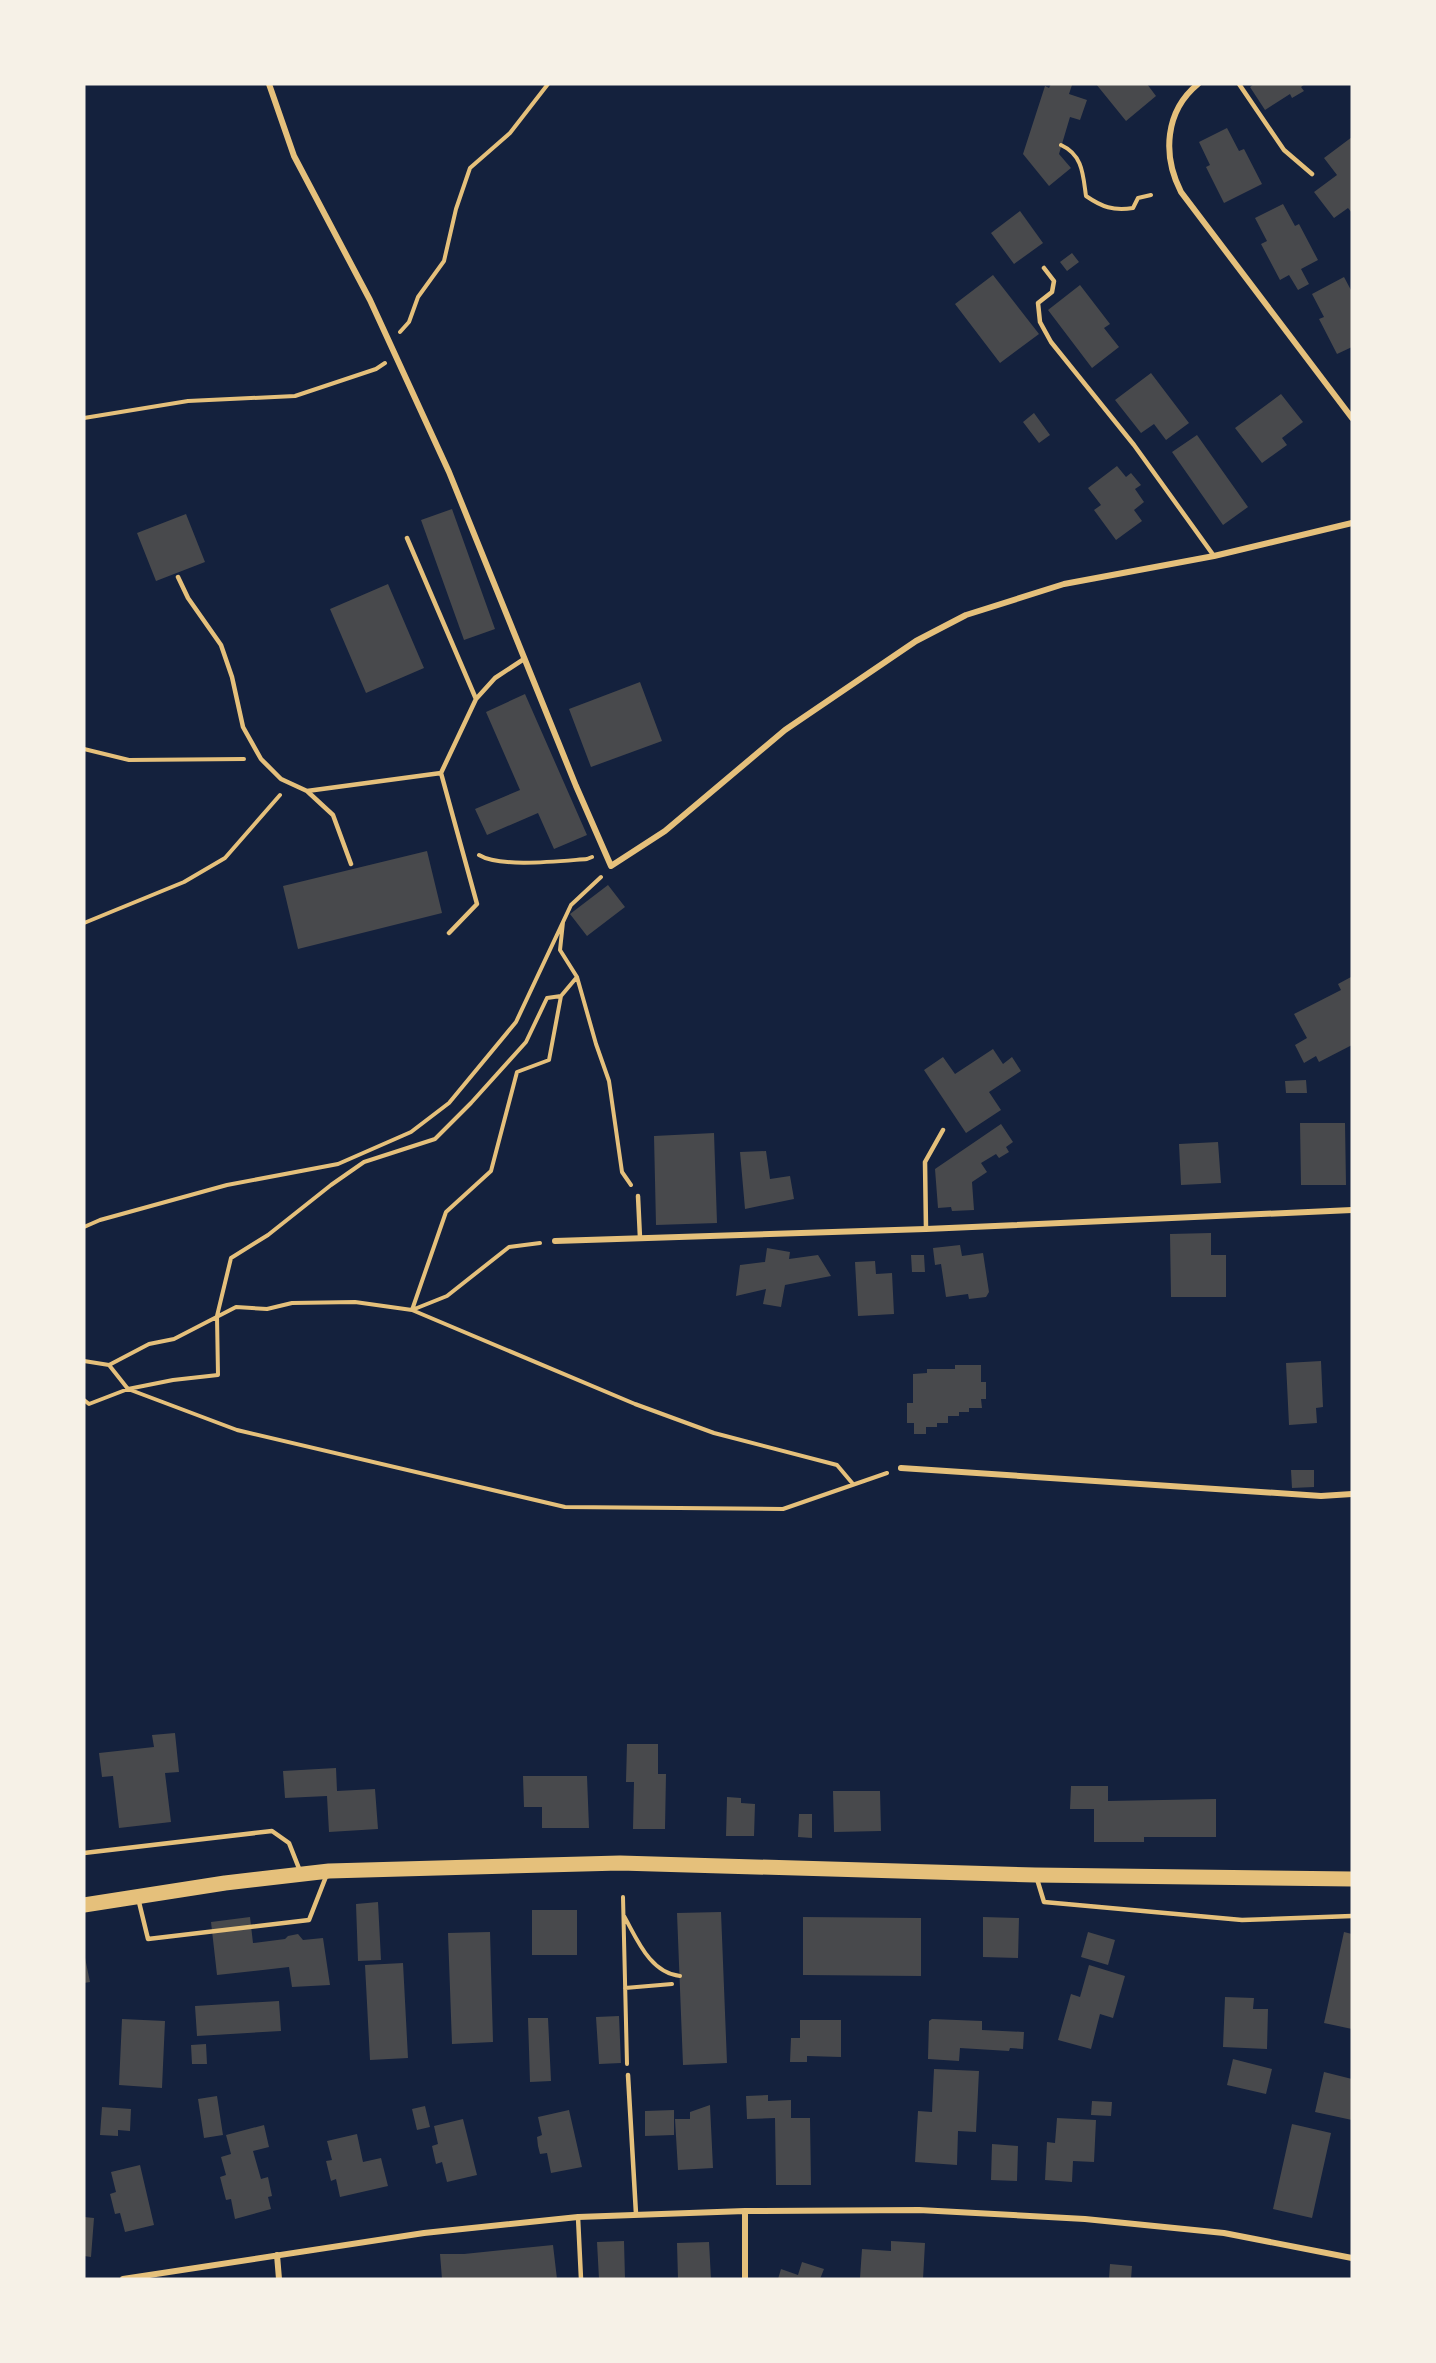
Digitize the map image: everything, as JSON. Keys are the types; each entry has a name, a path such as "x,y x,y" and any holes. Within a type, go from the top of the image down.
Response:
{"main road":[{"path":"84,1905 329,1871 620,1863 1035,1875 1352,1879"}],"street":[{"path":"269,84 294,156 370,300 449,472 576,786 611,866 665,831 785,730 916,641 966,615 1064,584 1214,556 1352,524"},
{"path":"1198,84 1186,94 1176,109 1170,132 1169,154 1172,174 1181,192 1352,418"},
{"path":"555,1241 926,1229 1352,1210"},
{"path":"901,1468 1321,1496 1352,1494"},
{"path":"123,2279 424,2233 578,2217 745,2211 919,2210 1085,2219 1224,2233 1352,2258"},
{"path":"745,2211 745,2279"},
{"path":"277,2255 279,2279"}],"lane":[{"path":"1239,84 1284,150 1312,174"},
{"path":"1044,268 1054,281 1052,292 1038,303 1040,322 1051,342 1134,445 1214,556"},
{"path":"407,538 476,699"},
{"path":"178,577 188,598 221,645 232,677 243,727 261,759 281,779 307,791 333,815 351,864"},
{"path":"449,933 477,904 441,773 476,699 495,678 524,659"},
{"path":"307,791 441,773"},
{"path":"926,1229 925,1162 944,1130"},
{"path":"638,1196 640,1238"},
{"path":"84,1853 272,1831 289,1843 301,1874"},
{"path":"137,1896 148,1939 309,1920 329,1871"},
{"path":"1035,1875 1044,1902 1242,1920 1352,1916"},
{"path":"628,2075 636,2214"},
{"path":"578,2217 581,2279"}],"path":[{"path":"389,344 409,322 418,297 444,261 456,209 470,168 510,133 548,84"},
{"path":"1061,145 1078,158 1084,174 1086,196 1096,203 1108,209 1133,208 1138,198 1151,195"},
{"path":"84,418 188,401 295,396 376,369 395,357"},
{"path":"84,750 129,759 261,759"},
{"path":"84,922 184,882 225,858 281,794 307,791"},
{"path":"460,844 486,859 518,862 587,859 606,852"},
{"path":"84,1227 100,1220 227,1185 338,1164 411,1132 449,1103 516,1022 571,905 611,866"},
{"path":"563,920 560,950 577,977 609,1081 622,1172 638,1196"},
{"path":"412,1310 446,1212 491,1171 517,1072 549,1060 561,996 577,977"},
{"path":"84,1400 89,1404 128,1389 173,1380 218,1375 217,1317 231,1258 268,1235 364,1162 435,1140 526,1042 547,998 561,996"},
{"path":"412,1310 447,1296 509,1247 555,1241"},
{"path":"84,1361 109,1365 149,1344 174,1339 236,1307 267,1309 292,1303 355,1302 412,1310 635,1404 714,1433 837,1465 853,1485"},
{"path":"109,1365 128,1389 237,1430 565,1507 783,1509 901,1468"},
{"path":"623,1897 628,2075"},
{"path":"624,1916 647,1957 662,1970 680,1976"},
{"path":"625,1988 672,1984"}],"building":[{"path":"1051,84 1072,85 1069,94 1087,100 1080,120 1070,117 1059,154 1071,168 1049,186 1023,154 1045,86 1049,88"},
{"path":"1096,84 1147,84 1156,96 1126,121"},
{"path":"1254,84 1305,84 1301,87 1304,91 1292,98 1290,94 1265,110 1250,87"},
{"path":"1227,128 1239,151 1244,149 1262,184 1224,203 1206,167 1210,165 1199,142"},
{"path":"1352,137 1352,213 1348,208 1334,218 1314,192 1337,175 1324,158"},
{"path":"1283,204 1295,226 1299,224 1318,260 1301,269 1309,284 1298,290 1289,275 1280,280 1261,244 1267,241 1255,218"},
{"path":"1020,211 1043,243 1014,264 991,233"},
{"path":"1072,253 1079,262 1067,271 1060,262"},
{"path":"993,275 1039,334 1000,363 955,304"},
{"path":"1344,277 1352,292 1352,347 1337,354 1319,319 1324,317 1312,294"},
{"path":"1080,285 1110,324 1104,328 1119,347 1092,368 1048,310"},
{"path":"1151,373 1189,423 1166,440 1154,424 1141,433 1115,400"},
{"path":"1281,394 1303,422 1282,438 1287,445 1262,463 1235,428"},
{"path":"1034,413 1050,435 1039,443 1023,422"},
{"path":"1197,435 1248,507 1223,525 1172,452"},
{"path":"1117,466 1126,477 1131,473 1141,485 1135,489 1144,502 1134,510 1142,521 1116,540 1094,510 1101,505 1088,488"},
{"path":"452,509 495,629 464,640 421,520"},
{"path":"186,514 205,562 156,581 137,533"},
{"path":"388,584 424,668 366,693 330,609"},
{"path":"640,682 662,741 591,767 569,709"},
{"path":"525,694 587,835 554,849 538,813 487,835 475,809 520,790 486,712"},
{"path":"427,851 442,913 298,949 283,886"},
{"path":"608,885 625,907 587,936 570,914"},
{"path":"1351,977 1352,1045 1319,1062 1316,1056 1304,1063 1295,1045 1307,1038 1294,1014 1341,990 1338,984"},
{"path":"993,1049 1003,1064 1012,1057 1021,1071 989,1092 1001,1110 966,1133 924,1070 943,1057 955,1074"},
{"path":"1306,1080 1307,1093 1286,1093 1285,1081"},
{"path":"1300,1123 1345,1123 1346,1185 1301,1185"},
{"path":"1001,1124 1013,1142 1006,1147 1009,1152 999,1158 996,1154 981,1163 987,1172 972,1182 974,1210 952,1211 951,1207 938,1208 935,1169"},
{"path":"714,1133 717,1223 656,1225 654,1136"},
{"path":"1218,1142 1221,1183 1181,1185 1179,1144"},
{"path":"766,1151 770,1179 790,1176 794,1199 745,1209 740,1152"},
{"path":"1211,1233 1211,1255 1226,1255 1226,1297 1171,1297 1170,1234"},
{"path":"960,1245 962,1256 983,1253 989,1292 986,1297 969,1299 968,1294 946,1297 941,1264 935,1265 933,1248"},
{"path":"767,1248 790,1252 789,1259 818,1255 831,1276 785,1285 781,1307 763,1304 766,1289 736,1296 740,1265 765,1262"},
{"path":"911,1255 924,1255 925,1272 912,1272"},
{"path":"875,1261 876,1274 892,1273 894,1314 858,1316 855,1262"},
{"path":"1321,1361 1323,1407 1316,1408 1317,1423 1289,1425 1286,1363"},
{"path":"955,1365 981,1365 981,1382 986,1382 986,1399 981,1399 982,1408 969,1408 969,1412 959,1412 959,1416 948,1416 948,1423 937,1423 937,1427 926,1427 926,1434 914,1434 914,1423 907,1423 907,1403 913,1403 913,1374 927,1373 927,1369 955,1369"},
{"path":"1291,1470 1314,1470 1314,1487 1292,1488"},
{"path":"175,1733 179,1772 165,1773 171,1822 119,1828 113,1776 102,1777 99,1753 154,1747 152,1735"},
{"path":"627,1744 658,1744 658,1774 666,1774 665,1829 633,1829 634,1782 626,1782"},
{"path":"336,1768 337,1791 375,1789 378,1829 329,1832 327,1796 285,1798 283,1771"},
{"path":"523,1776 587,1776 589,1828 542,1828 542,1807 524,1807"},
{"path":"1071,1786 1108,1786 1108,1801 1216,1799 1216,1837 1144,1837 1144,1842 1094,1842 1094,1809 1070,1809"},
{"path":"833,1791 880,1791 881,1831 834,1832"},
{"path":"727,1797 741,1798 741,1803 755,1804 754,1836 726,1836"},
{"path":"799,1814 812,1814 812,1838 798,1837"},
{"path":"378,1902 381,1960 358,1961 356,1904"},
{"path":"532,1910 577,1910 577,1955 532,1955"},
{"path":"721,1912 727,2063 683,2065 677,1913"},
{"path":"250,1917 253,1943 285,1939 298,1934 303,1940 323,1938 330,1985 292,1987 289,1967 217,1975 211,1922"},
{"path":"803,1917 921,1918 921,1976 803,1975"},
{"path":"983,1917 1019,1918 1018,1958 983,1957"},
{"path":"490,1932 493,2042 452,2044 448,1933"},
{"path":"1088,1932 1115,1940 1108,1965 1081,1957"},
{"path":"1344,1932 1352,1934 1352,2029 1324,2023"},
{"path":"84,1953 90,1982 84,1983"},
{"path":"403,1963 408,2058 370,2060 365,1965"},
{"path":"1089,1965 1125,1976 1113,2018 1100,2014 1091,2049 1058,2040 1071,1994 1080,1997"},
{"path":"1225,1997 1254,1998 1253,2009 1268,2009 1267,2049 1223,2047"},
{"path":"279,2001 281,2031 197,2036 195,2006"},
{"path":"619,2016 621,2063 599,2064 596,2017"},
{"path":"528,2018 548,2018 551,2081 530,2082"},
{"path":"122,2019 165,2021 162,2088 119,2085"},
{"path":"932,2019 982,2021 982,2030 1024,2032 1023,2049 1010,2048 1009,2051 960,2048 959,2061 928,2059 929,2021"},
{"path":"800,2020 841,2020 841,2057 807,2056 807,2062 790,2062 791,2038 800,2038"},
{"path":"206,2044 207,2064 192,2064 191,2045"},
{"path":"1233,2059 1272,2069 1266,2094 1227,2085"},
{"path":"934,2069 979,2071 976,2132 958,2131 957,2165 915,2162 918,2111 932,2112"},
{"path":"1324,2072 1352,2079 1352,2120 1315,2112"},
{"path":"768,2095 768,2101 791,2100 791,2118 810,2118 811,2185 776,2185 775,2118 747,2119 746,2096"},
{"path":"217,2096 223,2135 204,2138 198,2099"},
{"path":"1092,2101 1112,2102 1111,2116 1091,2115"},
{"path":"710,2105 713,2168 678,2170 675,2119 690,2119 690,2112"},
{"path":"425,2106 430,2127 417,2130 412,2109"},
{"path":"102,2107 131,2109 130,2131 118,2130 118,2136 100,2135"},
{"path":"569,2110 582,2167 551,2173 547,2153 540,2154 538,2146 537,2137 542,2135 538,2117"},
{"path":"674,2110 674,2135 645,2136 645,2111"},
{"path":"1057,2118 1096,2120 1094,2162 1073,2161 1072,2182 1045,2180 1047,2142 1055,2143"},
{"path":"463,2119 477,2175 447,2182 442,2162 436,2164 432,2146 438,2144 434,2126"},
{"path":"1292,2124 1331,2133 1312,2218 1273,2209"},
{"path":"264,2125 269,2147 253,2151 261,2179 268,2177 272,2196 268,2197 271,2209 235,2219 231,2199 226,2200 220,2177 226,2175 221,2157 231,2154 226,2135"},
{"path":"357,2134 363,2162 381,2158 388,2186 340,2197 336,2179 331,2181 326,2161 332,2160 327,2141"},
{"path":"992,2144 1018,2146 1017,2181 991,2180"},
{"path":"140,2165 154,2225 125,2232 120,2213 115,2214 110,2194 116,2192 111,2172"},
{"path":"84,2217 94,2218 91,2257 84,2256"},
{"path":"624,2241 625,2279 599,2279 597,2242"},
{"path":"891,2241 925,2243 923,2279 860,2278 862,2249 891,2251"},
{"path":"709,2242 711,2279 678,2279 677,2243"},
{"path":"553,2245 557,2279 442,2279 440,2254 464,2254"},
{"path":"802,2262 824,2269 820,2279 778,2279 781,2269 798,2275"},
{"path":"1110,2264 1132,2266 1131,2279 1109,2279"}]}
